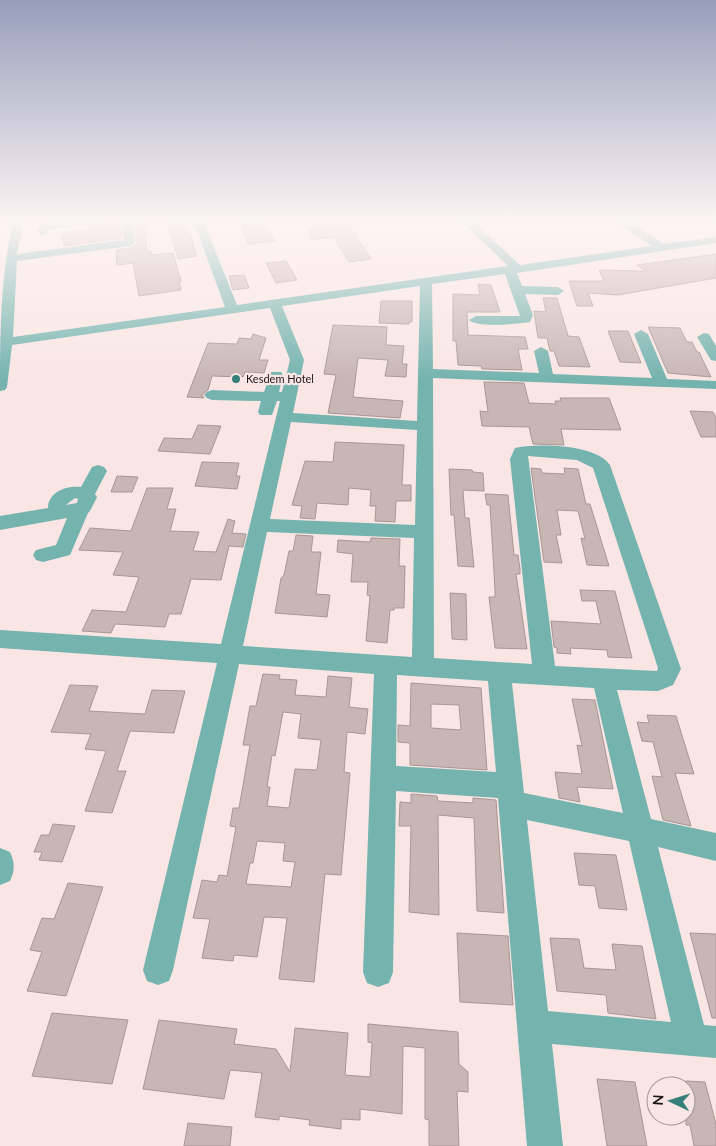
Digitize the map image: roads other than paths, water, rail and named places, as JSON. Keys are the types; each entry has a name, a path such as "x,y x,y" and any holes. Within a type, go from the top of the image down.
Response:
{"street":[{"path":"219,273 233,310"},
{"path":"3,343 490,273"},
{"path":"476,320 526,319 527,315 517,290 515,273"},
{"path":"0,387 5,275"},
{"path":"423,667 426,283"},
{"path":"517,290 558,291"},
{"path":"275,304 296,360 277,406"},
{"path":"641,334 662,383"},
{"path":"704,337 716,356"},
{"path":"541,351 547,378"},
{"path":"425,373 662,383 714,389"},
{"path":"158,970 259,525 277,406 276,375"},
{"path":"212,396 425,426"},
{"path":"0,639 603,679 658,681 665,678 670,669 601,465 597,460 586,455 526,451 521,452 518,459 545,675"},
{"path":"44,555 63,550 76,505 98,471"},
{"path":"0,523 76,505"},
{"path":"259,525 424,532"},
{"path":"378,972 386,665"},
{"path":"499,672 545,1146"},
{"path":"533,1026 704,1041 640,830 603,679"},
{"path":"383,778 511,795 640,830 716,847"},
{"path":"0,862 0,871"}],"place":[{"name":"Kesdem Hotel","path":"236,379"}]}
